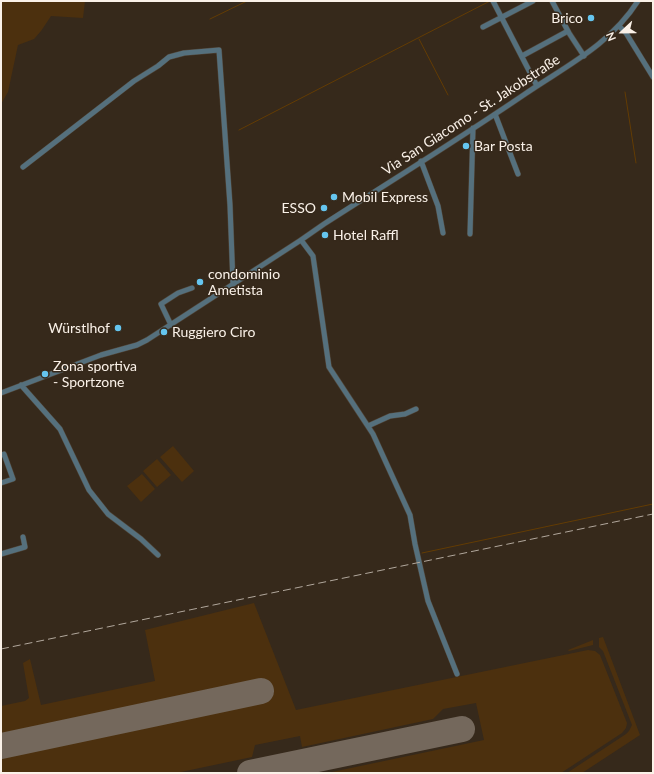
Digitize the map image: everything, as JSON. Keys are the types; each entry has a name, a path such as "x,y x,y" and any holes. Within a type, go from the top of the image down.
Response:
{"street":[{"path":"493,1 537,86"},
{"path":"483,27 533,1"},
{"path":"552,1 568,31 584,56"},
{"name":"Via San Giacomo - St. Jakobstraße","path":"1,393 101,355 137,345 171,325 596,48 619,26 638,1"},
{"path":"619,26 626,33 653,77"},
{"path":"522,56 568,31"},
{"path":"23,168 134,81 158,66 169,57 184,53 219,50 230,205 233,284"},
{"path":"495,114 518,174"},
{"path":"470,234 473,128"},
{"path":"421,161 438,206 443,233"},
{"path":"301,240 313,256 329,367 373,434 410,515 428,601 457,674"},
{"path":"171,325 161,306 161,303 178,293 192,288"},
{"path":"21,385 60,429 93,497 108,514 158,554"},
{"path":"368,426 390,416 405,414 416,409"},
{"path":"1,454 4,454 13,480 1,483"},
{"path":"1,554 25,547 23,537"}],"shaded area":[{"path":"1,1 85,1 83,18 51,16 34,39 18,45 8,92 1,104"},
{"path":"173,446 194,471 182,482 160,457"},
{"path":"157,459 171,475 157,487 143,471"},
{"path":"142,474 155,489 141,502 127,486"},
{"path":"254,603 296,710 588,650 595,651 600,655 627,723 626,728 622,733 561,773 327,773 484,740 476,703 443,709 433,719 302,747 300,736 255,745 252,757 176,773 1,773 1,706 25,701 29,698 23,663 30,659 41,705 155,681 145,630"},
{"path":"603,637 640,735 582,773 567,773 626,734 632,725 603,651 599,647 599,638"},
{"path":"593,640 593,645 568,650"}],"waterway":[{"path":"210,19 247,1"},
{"path":"239,130 490,1"},
{"path":"419,39 448,95"},
{"path":"625,92 636,163"},
{"path":"422,553 653,504"}],"runway":[{"path":"1,746 261,691"},
{"path":"250,773 462,729"}],"railway":[{"path":"1,649 653,514"}],"place":[{"name":"Brico","path":"591,18"},
{"name":"Bar Posta","path":"466,146"},
{"name":"Mobil Express","path":"334,197"},
{"name":"ESSO","path":"324,208"},
{"name":"Hotel Raffl","path":"325,235"},
{"name":"condominio Ametista","path":"200,282"},
{"name":"Würstlhof","path":"118,328"},
{"name":"Ruggiero Ciro","path":"164,332"},
{"name":"Zona sportiva - Sportzone","path":"45,374"}]}
